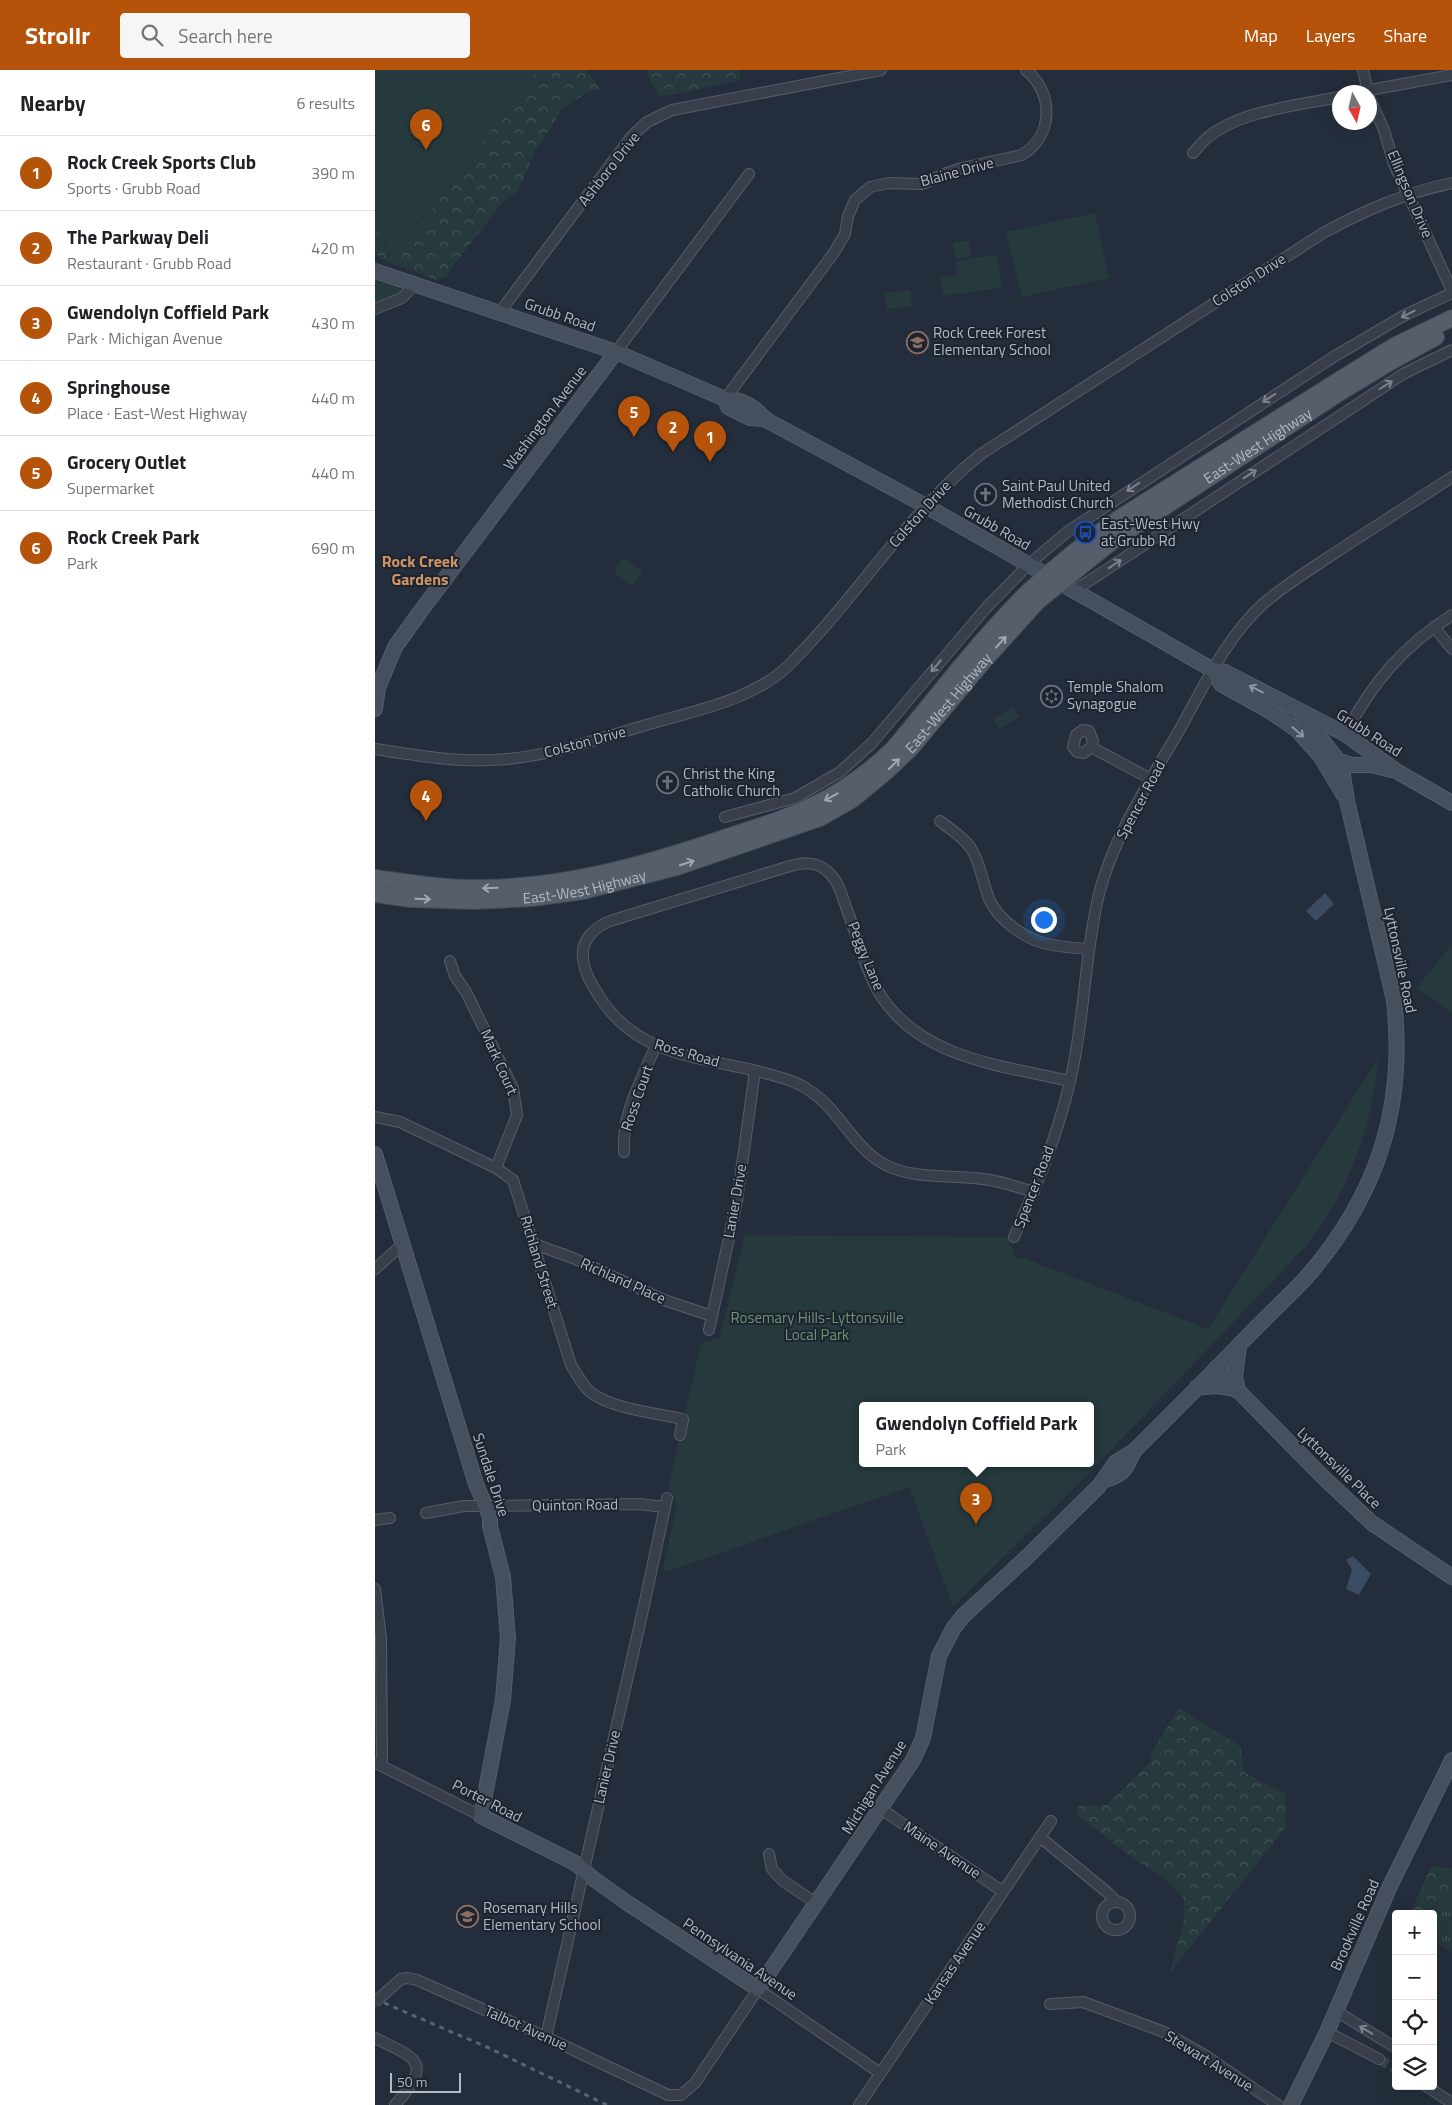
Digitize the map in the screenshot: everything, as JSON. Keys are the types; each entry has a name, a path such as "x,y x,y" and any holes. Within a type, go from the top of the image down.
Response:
{"main road":[{"name":"East-West Highway","path":"375,878 440,886 483,888 519,887 592,877 642,864 812,808 837,794 874,767 893,749 979,646 1053,579 1084,543 1121,517 1376,357 1396,345 1452,318"},
{"name":"East-West Highway","path":"375,894 410,899 474,901 532,898 583,891 677,866 820,818 853,799 900,759 988,656 1038,602 1053,579 1339,393 1391,361 1452,330"}],"street":[{"name":"Ashboro Drive","path":"499,312 631,137 647,122 671,110 881,70"},
{"name":"Blaine Drive","path":"725,399 833,254 845,234 848,216 855,200 870,187 889,183 922,184 944,174 1022,155 1033,148 1045,130 1047,110 1037,83 1025,70"},
{"name":"Ellingson Drive","path":"1363,70 1365,85"},
{"path":"1377,91 1452,75"},
{"path":"1193,153 1205,139 1218,130 1253,114 1332,98"},
{"name":"Ellingson Drive","path":"1377,116 1384,130 1394,164 1452,292"},
{"name":"Washington Avenue","path":"375,709 376,690 395,647 749,174"},
{"name":"Colston Drive","path":"375,749 479,760 526,757 568,748 720,703 746,693 770,680 792,662 926,506 951,479 981,454 1049,408 1323,233 1360,214 1407,194 1452,183"},
{"name":"Grubb Road","path":"378,271 616,352 725,399 729,407 750,418 763,419 926,506 1213,670 1225,672 1345,734 1399,772 1452,803"},
{"path":"375,309 401,298 415,284"},
{"path":"725,817 795,798 840,772 872,743 986,608 1028,565 1073,527 1318,366 1405,315 1452,292"},
{"name":"East-West Highway","path":"1074,591 1403,374 1452,350"},
{"name":"Spencer Road","path":"1014,1238 1061,1115 1071,1081 1081,1022 1089,949 1099,895 1107,867 1151,779 1213,670 1236,634 1265,602 1304,574 1452,477"},
{"path":"1345,734 1365,700 1385,672 1406,649 1452,615"},
{"path":"1434,627 1452,649"},
{"name":"Grubb Road","path":"1213,670 1221,684 1271,712 1309,742 1321,757 1352,765 1371,764 1399,772"},
{"name":"Lyttonsville Road","path":"1216,1368 1305,1279 1340,1234 1357,1207 1372,1176 1384,1141 1396,1086 1397,1029 1394,1000 1347,801 1343,775 1338,760 1298,710"},
{"path":"1091,747 1151,779"},
{"name":"Lyttonsville Road","path":"1321,757 1347,801"},
{"path":"774,804 779,820"},
{"path":"940,822 962,838 972,850 991,902 1008,922 1031,938 1047,944 1089,949"},
{"name":"Peggy Lane","path":"787,867 804,863 814,864 827,870 839,887 881,995 907,1025 936,1046 973,1059 1071,1081"},
{"name":"Ross Road","path":"787,867 601,924 587,939 582,953 584,966 596,991 607,1007 631,1032 656,1045 691,1057 782,1078 810,1091 830,1109 862,1148 872,1157 892,1168 919,1175 990,1180 1033,1192"},
{"name":"Mark Court","path":"450,961 455,976 466,992 513,1088 517,1115 496,1168"},
{"name":"Ross Court","path":"624,1152 623,1137 626,1119 656,1045"},
{"name":"Lanier Drive","path":"709,1330 737,1201 755,1071"},
{"name":"Richland Street","path":"375,1117 400,1122 496,1168 513,1180 571,1365 588,1390 598,1397 617,1404 683,1419 680,1435"},
{"name":"Sundale Drive","path":"375,1154 476,1484 490,1517 490,1526 503,1577 508,1638 503,1700 481,1816"},
{"path":"375,1270 403,1244"},
{"name":"Richland Place","path":"534,1244 573,1258 664,1300 712,1316"},
{"path":"1196,1388 1217,1386 1238,1391 1235,1368 1239,1345"},
{"name":"Michigan Avenue","path":"681,2095 695,2083 913,1760 923,1738 939,1656 953,1628 963,1616 1071,1515 1104,1480 1114,1478 1126,1470 1134,1451 1216,1368"},
{"name":"Lyttonsville Place","path":"1216,1368 1371,1523 1452,1577"},
{"name":"Lanier Drive","path":"546,2036 666,1502"},
{"name":"Quinton Road","path":"426,1513 464,1506 666,1502"},
{"path":"375,1520 390,1518"},
{"path":"375,1589 381,1638 378,1764"},
{"name":"Brookville Road","path":"1291,2105 1327,2032 1385,1895 1452,1760"},
{"name":"Porter Road","path":"378,1764 575,1863 584,1870"},
{"name":"Maine Avenue","path":"881,1809 1003,1891"},
{"name":"Kansas Avenue","path":"859,2105 1051,1821"},
{"path":"1041,1837 1108,1892 1117,1902"},
{"path":"769,1854 772,1869 783,1881 816,1903"},
{"name":"Pennsylvania Avenue","path":"584,1870 626,1902 758,1989 879,2073"},
{"name":"Talbot Avenue","path":"375,2002 401,1980 408,1978 417,1980 546,2036 663,2094 681,2095"},
{"name":"Stewart Avenue","path":"1050,2004 1083,2002 1164,2032 1203,2054 1278,2105"},
{"path":"1336,2011 1392,2046"},
{"path":"1327,2032 1379,2059"},
{"path":"375,2038 410,2055 416,2064 417,2077 395,2105"},
{"path":"1432,2090 1452,2103"}],"green space":[{"path":"375,70 586,70 601,89 588,92 563,108 535,152 518,191 503,202 452,267 446,278 436,280 381,259 375,253"},
{"path":"375,70 537,70 399,253 375,230"},
{"path":"645,70 740,70 740,80 659,96"},
{"path":"1095,213 1109,278 1022,297 1006,232"},
{"path":"969,240 971,257 955,259 953,243"},
{"path":"997,255 1002,288 943,296 940,278 957,275 959,283 955,261"},
{"path":"375,280 400,289 400,294 375,304"},
{"path":"910,290 912,306 887,309 885,293"},
{"path":"624,558 641,571 641,575 633,585 616,574 615,568"},
{"path":"1012,707 1020,717 1000,729 993,719"},
{"path":"1452,944 1452,1013 1417,988"},
{"name":"Rosemary Hills-Lyttonsville Local Park","path":"1378,1058 1370,1108 1357,1156 1336,1201 1308,1244 1092,1470 953,1607 909,1487 666,1572 663,1567 677,1505 668,1488 701,1343 720,1337 745,1235 1008,1237 1016,1258 1024,1258 1208,1329"},
{"path":"1179,1708 1241,1747 1244,1772 1285,1794 1286,1827 1169,1974 1184,1921 1184,1898 1163,1877 1131,1857 1076,1814 1079,1806 1107,1805 1153,1759 1150,1755"},
{"path":"1431,1867 1452,1868 1452,1903 1444,1902 1425,1910 1412,1910"},
{"path":"1444,1902 1452,1903 1452,1952 1437,1943 1437,1910 1425,1910"}],"water":[{"path":"1325,893 1334,904 1316,921 1306,911"},
{"path":"1353,1556 1371,1574 1359,1595 1346,1589 1352,1570 1346,1560"}],"tunnel":[{"path":"1379,2059 1392,2067"}],"railway":[{"path":"375,1999 489,2048 607,2105"}],"place":[{"name":"Rock Creek Park","path":"426,150"},
{"name":"Rock Creek Forest Elementary School","path":"917,342"},
{"name":"Grocery Outlet","path":"634,437"},
{"name":"The Parkway Deli","path":"673,452"},
{"name":"Rock Creek Sports Club","path":"710,462"},
{"name":"Saint Paul United Methodist Church","path":"986,495"},
{"name":"East-West Hwy at Grubb Rd","path":"1085,533"},
{"name":"Temple Shalom Synagogue","path":"1051,696"},
{"name":"Christ the King Catholic Church","path":"667,783"},
{"name":"Springhouse","path":"426,821"},
{"name":"Gwendolyn Coffield Park","path":"976,1524"},
{"name":"Rosemary Hills Elementary School","path":"467,1917"}],"district":[{"name":"Rock Creek Gardens","path":"420,570"}]}
